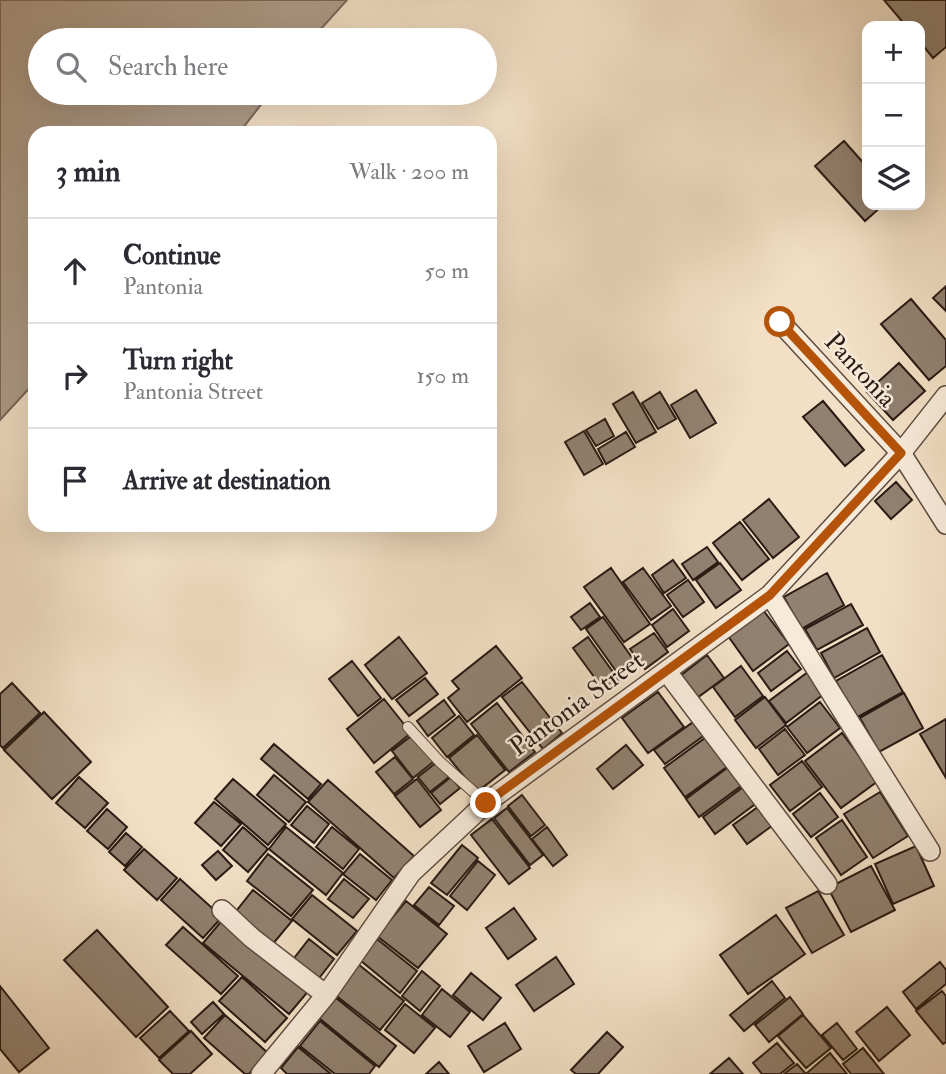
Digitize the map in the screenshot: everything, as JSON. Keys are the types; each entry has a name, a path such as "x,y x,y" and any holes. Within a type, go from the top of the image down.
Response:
{"street":[{"name":"Pantonia","path":"780,322 901,453 946,524"},
{"name":"Pantonia Street","path":"261,1074 326,995 411,873 486,803 770,595 901,453 946,396"},
{"path":"770,595 930,850"},
{"path":"667,672 827,884"},
{"path":"222,911 252,938 326,995"}],"lane":[{"path":"408,727 440,762 486,803"}],"shaded area":[{"path":"0,0 347,0 322,28 28,28 28,105 261,105 244,126 28,126 28,390 0,420"}],"building":[{"path":"884,0 946,0 946,47 933,58 925,48 925,21 902,21"},
{"path":"844,141 862,161 862,210 877,210 865,221 815,166"},
{"path":"946,286 946,311 933,298"},
{"path":"911,299 946,340 946,366 929,380 881,324"},
{"path":"899,363 925,391 893,420 867,392"},
{"path":"696,390 716,423 690,438 671,405"},
{"path":"633,392 656,432 636,443 613,404"},
{"path":"660,392 676,419 658,429 642,403"},
{"path":"823,401 864,450 845,466 803,417"},
{"path":"605,419 614,436 596,446 586,430"},
{"path":"584,431 603,464 584,475 565,442"},
{"path":"626,432 635,447 606,464 598,449"},
{"path":"896,482 912,500 891,519 875,501"},
{"path":"769,499 799,537 773,558 743,520"},
{"path":"740,522 769,559 742,580 713,543"},
{"path":"707,547 718,562 693,580 682,564"},
{"path":"673,560 686,578 664,593 652,575"},
{"path":"720,563 741,590 716,608 696,580"},
{"path":"611,568 650,624 624,642 584,587"},
{"path":"643,568 671,606 651,620 623,582"},
{"path":"827,573 844,605 801,629 784,597"},
{"path":"688,580 704,602 683,617 667,595"},
{"path":"590,603 600,617 581,630 571,617"},
{"path":"851,604 863,625 817,650 805,629"},
{"path":"673,609 689,631 667,647 652,625"},
{"path":"763,610 789,644 753,671 728,636"},
{"path":"603,617 638,666 621,678 586,629"},
{"path":"867,628 880,652 834,678 821,653"},
{"path":"654,633 668,652 645,669 630,649"},
{"path":"399,637 427,673 392,699 365,665"},
{"path":"588,637 620,682 605,692 573,648"},
{"path":"496,646 522,678 467,722 448,698 459,689 452,681"},
{"path":"787,651 801,669 771,691 758,673"},
{"path":"707,655 724,678 697,698 680,676"},
{"path":"882,655 903,692 856,718 836,681"},
{"path":"352,661 381,698 358,716 329,679"},
{"path":"741,666 763,696 735,717 713,687"},
{"path":"808,672 824,694 786,723 769,701"},
{"path":"425,678 438,694 409,716 396,700"},
{"path":"522,682 562,733 543,749 502,697"},
{"path":"12,683 40,713 3,748 0,745 0,694"},
{"path":"658,692 684,727 648,753 622,718"},
{"path":"904,693 923,728 879,752 860,718"},
{"path":"765,697 786,725 756,748 735,720"},
{"path":"384,699 411,733 374,763 347,729"},
{"path":"444,700 455,715 428,736 417,721"},
{"path":"820,702 840,728 807,753 787,727"},
{"path":"497,703 535,752 509,772 471,724"},
{"path":"44,712 91,762 52,799 4,750"},
{"path":"459,716 474,735 447,757 432,738"},
{"path":"946,719 946,778 920,734"},
{"path":"696,720 706,734 665,764 654,750"},
{"path":"785,729 805,755 778,775 759,749"},
{"path":"415,733 437,759 413,778 392,751"},
{"path":"842,733 878,781 841,808 805,761"},
{"path":"477,735 505,770 477,792 449,758"},
{"path":"709,735 731,764 685,797 664,768"},
{"path":"274,744 321,784 308,799 261,759"},
{"path":"626,745 643,765 613,789 597,769"},
{"path":"395,757 413,779 394,794 376,772"},
{"path":"802,761 822,787 790,811 770,785"},
{"path":"437,762 449,777 430,792 418,777"},
{"path":"731,765 745,783 699,817 686,799"},
{"path":"274,775 306,802 289,822 257,795"},
{"path":"79,777 108,803 85,828 56,803"},
{"path":"451,777 460,788 440,804 431,793"},
{"path":"233,779 286,824 268,845 215,799"},
{"path":"417,779 441,810 420,827 395,796"},
{"path":"328,780 414,856 394,878 308,802"},
{"path":"746,785 758,802 715,834 703,817"},
{"path":"880,792 908,836 873,858 844,814"},
{"path":"820,793 838,817 811,837 793,814"},
{"path":"522,795 545,825 531,836 508,806"},
{"path":"214,802 241,824 221,846 195,823"},
{"path":"762,804 776,823 747,844 733,825"},
{"path":"307,806 329,824 314,843 291,825"},
{"path":"507,808 543,855 530,865 494,818"},
{"path":"107,809 127,827 108,849 87,831"},
{"path":"492,819 530,868 509,884 471,835"},
{"path":"842,820 867,857 841,875 816,838"},
{"path":"243,827 268,849 248,872 223,850"},
{"path":"286,827 343,873 326,895 269,849"},
{"path":"332,827 359,849 343,869 316,847"},
{"path":"547,827 567,855 553,866 532,839"},
{"path":"126,833 142,847 125,866 109,852"},
{"path":"462,845 478,858 447,895 431,883"},
{"path":"916,846 934,886 893,904 875,864"},
{"path":"144,849 177,878 157,900 124,870"},
{"path":"218,851 232,866 216,880 202,865"},
{"path":"268,854 313,890 291,916 247,881"},
{"path":"360,854 392,880 376,900 343,874"},
{"path":"478,861 495,875 467,910 450,896"},
{"path":"871,866 895,910 851,932 828,888"},
{"path":"180,879 222,917 203,938 161,900"},
{"path":"344,879 369,899 353,918 328,899"},
{"path":"429,887 454,906 439,925 414,905"},
{"path":"253,890 292,921 272,945 233,915"},
{"path":"818,891 844,935 812,953 786,908"},
{"path":"312,895 357,931 337,955 292,919"},
{"path":"406,901 447,934 418,968 377,936"},
{"path":"514,908 536,939 508,959 486,928"},
{"path":"776,915 805,954 748,994 720,955"},
{"path":"225,917 311,988 289,1014 203,943"},
{"path":"183,927 238,976 221,994 166,945"},
{"path":"97,930 168,1007 136,1037 64,960"},
{"path":"309,939 334,959 316,982 291,962"},
{"path":"377,939 417,971 400,993 360,960"},
{"path":"556,957 574,984 534,1011 516,985"},
{"path":"940,962 946,970 946,984 916,1009 903,992"},
{"path":"358,964 404,1001 380,1030 334,994"},
{"path":"422,971 440,986 420,1011 402,996"},
{"path":"471,973 501,998 483,1020 453,995"},
{"path":"242,977 287,1018 265,1042 219,1001"},
{"path":"772,981 785,998 744,1031 730,1015"},
{"path":"0,986 49,1048 19,1072 0,1049"},
{"path":"442,989 470,1012 450,1037 422,1015"},
{"path":"942,991 946,996 946,1042 943,1044 916,1011"},
{"path":"790,997 803,1014 769,1042 755,1025"},
{"path":"336,998 396,1046 379,1067 319,1018"},
{"path":"213,1002 224,1014 202,1034 191,1022"},
{"path":"405,1004 435,1028 414,1053 385,1030"},
{"path":"887,1007 910,1035 879,1061 856,1032"},
{"path":"170,1011 189,1031 159,1058 140,1038"},
{"path":"225,1015 268,1053 249,1074 245,1074 204,1038"},
{"path":"803,1015 831,1048 806,1068 778,1036"},
{"path":"320,1021 375,1066 369,1074 335,1074 300,1046"},
{"path":"505,1023 521,1049 484,1072 468,1046"},
{"path":"837,1023 857,1049 843,1060 822,1035"},
{"path":"191,1031 212,1054 190,1074 173,1074 159,1060"},
{"path":"607,1032 623,1047 598,1074 576,1074 571,1070"},
{"path":"777,1043 794,1063 780,1074 762,1074 753,1063"},
{"path":"298,1047 331,1074 287,1074 281,1068"},
{"path":"863,1048 884,1074 851,1074 843,1064"},
{"path":"830,1053 847,1074 807,1073"},
{"path":"729,1058 743,1074 710,1074"},
{"path":"439,1062 449,1074 426,1074"},
{"path":"797,1064 806,1074 784,1074"}],"route":[{"path":"486,803 770,595 901,453 780,322"}]}
